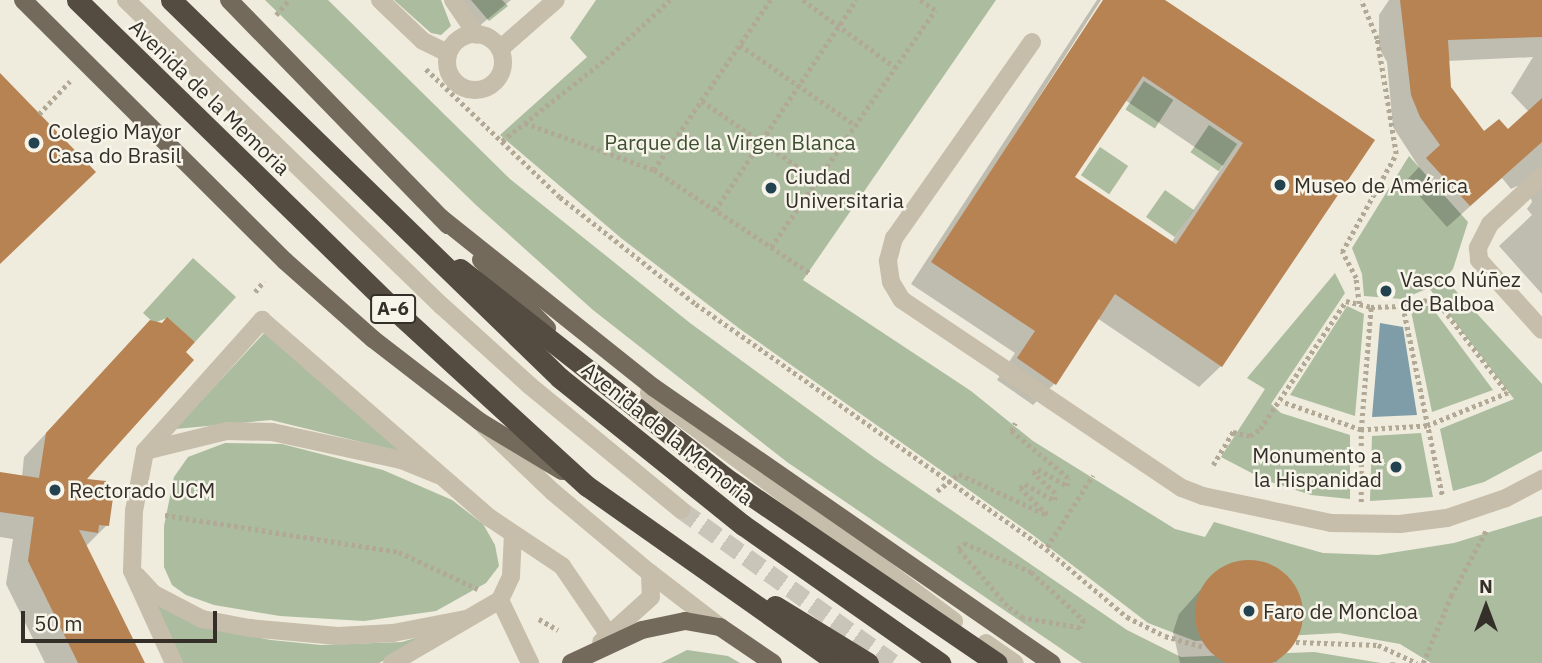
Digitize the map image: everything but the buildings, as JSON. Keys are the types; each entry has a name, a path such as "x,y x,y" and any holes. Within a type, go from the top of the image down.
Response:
{"highway":[{"name":"Avenida de la Memoria","path":"76,0 399,314 587,486 838,663"},
{"name":"Avenida de la Memoria","path":"171,0 387,214 560,378 743,525 940,663"},
{"name":"Avenida de la Memoria","path":"387,214 573,356 724,477 997,662"},
{"path":"723,581 793,614 868,663"}],"main road":[{"name":"Avenida de la Memoria","path":"23,0 285,261 373,339 479,421 587,486"},
{"name":"Avenida de la Memoria","path":"229,0 573,356"},
{"path":"440,217 577,327 759,463 1052,663"},
{"path":"579,658 667,622 720,627 773,663"}],"street":[{"path":"127,0 442,306 529,385 681,510"},
{"path":"380,0 407,29 448,53"},
{"path":"453,0 477,35 500,49"},
{"path":"448,53 452,79 477,90 500,76 500,49 556,0"},
{"path":"448,53 463,37 477,35"},
{"path":"1032,42 894,238 888,261 891,282 902,300 1182,488 1203,496 1331,523 1400,524 1447,518 1506,498 1542,479"},
{"path":"1542,176 1490,224 1478,248 1479,260 1542,330"},
{"path":"174,663 132,571 134,511 145,451 262,320 513,534 562,566 609,635"},
{"path":"577,327 720,450 1015,663"},
{"name":"Avenida de la Memoria","path":"479,421 553,492 720,627"},
{"path":"145,451 227,431 272,432 401,460 447,479"},
{"path":"393,663 500,600 511,576 513,534"},
{"path":"132,571 154,594 202,619 249,628 338,636 393,633 466,619"},
{"path":"579,658 651,597 650,573"},
{"path":"500,600 530,663"}],"path":[{"path":"276,15 289,0"},
{"path":"502,141 606,60 670,0"},
{"path":"654,170 771,0"},
{"path":"803,0 895,67"},
{"path":"715,209 856,0"},
{"path":"771,247 935,10 919,0"},
{"path":"1359,304 1356,278 1342,252 1396,154 1377,39 1361,0"},
{"path":"740,46 855,125"},
{"path":"424,66 560,197 696,304 1046,550 1127,617 1165,636 1203,647"},
{"path":"39,114 70,81"},
{"path":"702,101 817,180"},
{"path":"525,123 654,170 810,273"},
{"path":"255,292 264,281"},
{"path":"1213,465 1233,432 1250,436 1282,402 1346,301 1371,307 1403,306 1435,298 1508,393 1427,426 1361,430 1282,402"},
{"path":"1403,306 1443,497"},
{"path":"1361,505 1361,430 1371,307"},
{"path":"937,491 959,474 1047,514 1020,488 1026,484 1054,500 1055,493 1034,473 1038,469 1067,486 1068,478 1011,431 1015,423"},
{"path":"1048,547 1093,475"},
{"path":"164,515 399,552 479,590"},
{"path":"1423,663 1451,596 1487,529"},
{"path":"964,543 1031,572 1084,620 1080,628 1023,618 998,600 958,549 964,543"},
{"path":"539,619 558,630"},
{"path":"1296,642 1378,646 1417,663"}],"green space":[{"path":"265,0 328,0 510,179 690,323 875,458 1127,630 1181,657 1314,652 1381,663 1082,663 787,462 593,310 477,206"},
{"path":"394,0 441,0 451,26 441,35 431,33"},
{"path":"471,0 502,0 508,6 489,21"},
{"name":"Parque de la Virgen Blanca","path":"596,0 996,0 803,280 971,391 1033,441 1175,529 1205,537 1214,522 1323,553 1378,555 1454,543 1542,516 1542,663 1431,663 1400,644 1339,633 1195,641 1148,623 1033,535 740,329 621,238 500,135 587,57 570,38"},
{"path":"1144,81 1173,100 1155,129 1125,110"},
{"path":"1209,125 1237,144 1219,171 1191,152"},
{"path":"1100,147 1128,166 1109,194 1081,175"},
{"path":"1409,156 1468,222 1453,269 1445,279 1542,384 1542,451 1484,482 1453,491 1440,429 1514,399 1429,288 1402,299 1364,296 1362,274 1352,248"},
{"path":"1165,190 1194,210 1175,237 1146,217"},
{"path":"193,258 236,297 195,342 167,318 154,323 143,313"},
{"path":"1335,273 1345,293 1271,404 1281,413 1350,435 1350,499 1311,495 1265,480 1221,457 1265,389 1247,378"},
{"path":"1430,305 1493,390 1432,412 1411,311"},
{"path":"1347,306 1364,314 1355,416 1290,395"},
{"path":"266,331 406,453 271,420 175,429"},
{"path":"1421,433 1433,497 1370,501 1372,436"},
{"path":"225,443 282,444 383,470 452,500 483,524 495,545 499,566 486,583 436,611 364,621 280,616 214,605 186,595 172,585 164,567 164,526 174,477 188,457"},
{"path":"151,601 208,628 271,640 321,645 402,642 441,630 379,663 182,663"},
{"path":"687,650 728,656 740,663 661,663"}],"water":[{"path":"1380,323 1403,327 1417,415 1372,417"}],"tunnel":[{"path":"681,510 893,663"}],"place":[{"name":"Colegio Mayor Casa do Brasil","path":"34,143"},
{"name":"Museo de América","path":"1280,185"},
{"name":"Ciudad Universitaria","path":"771,188"},
{"name":"Vasco Núñez de Balboa","path":"1386,291"},
{"name":"Monumento a la Hispanidad","path":"1396,467"},
{"name":"Rectorado UCM","path":"55,490"},
{"name":"Faro de Moncloa","path":"1249,611"}]}
